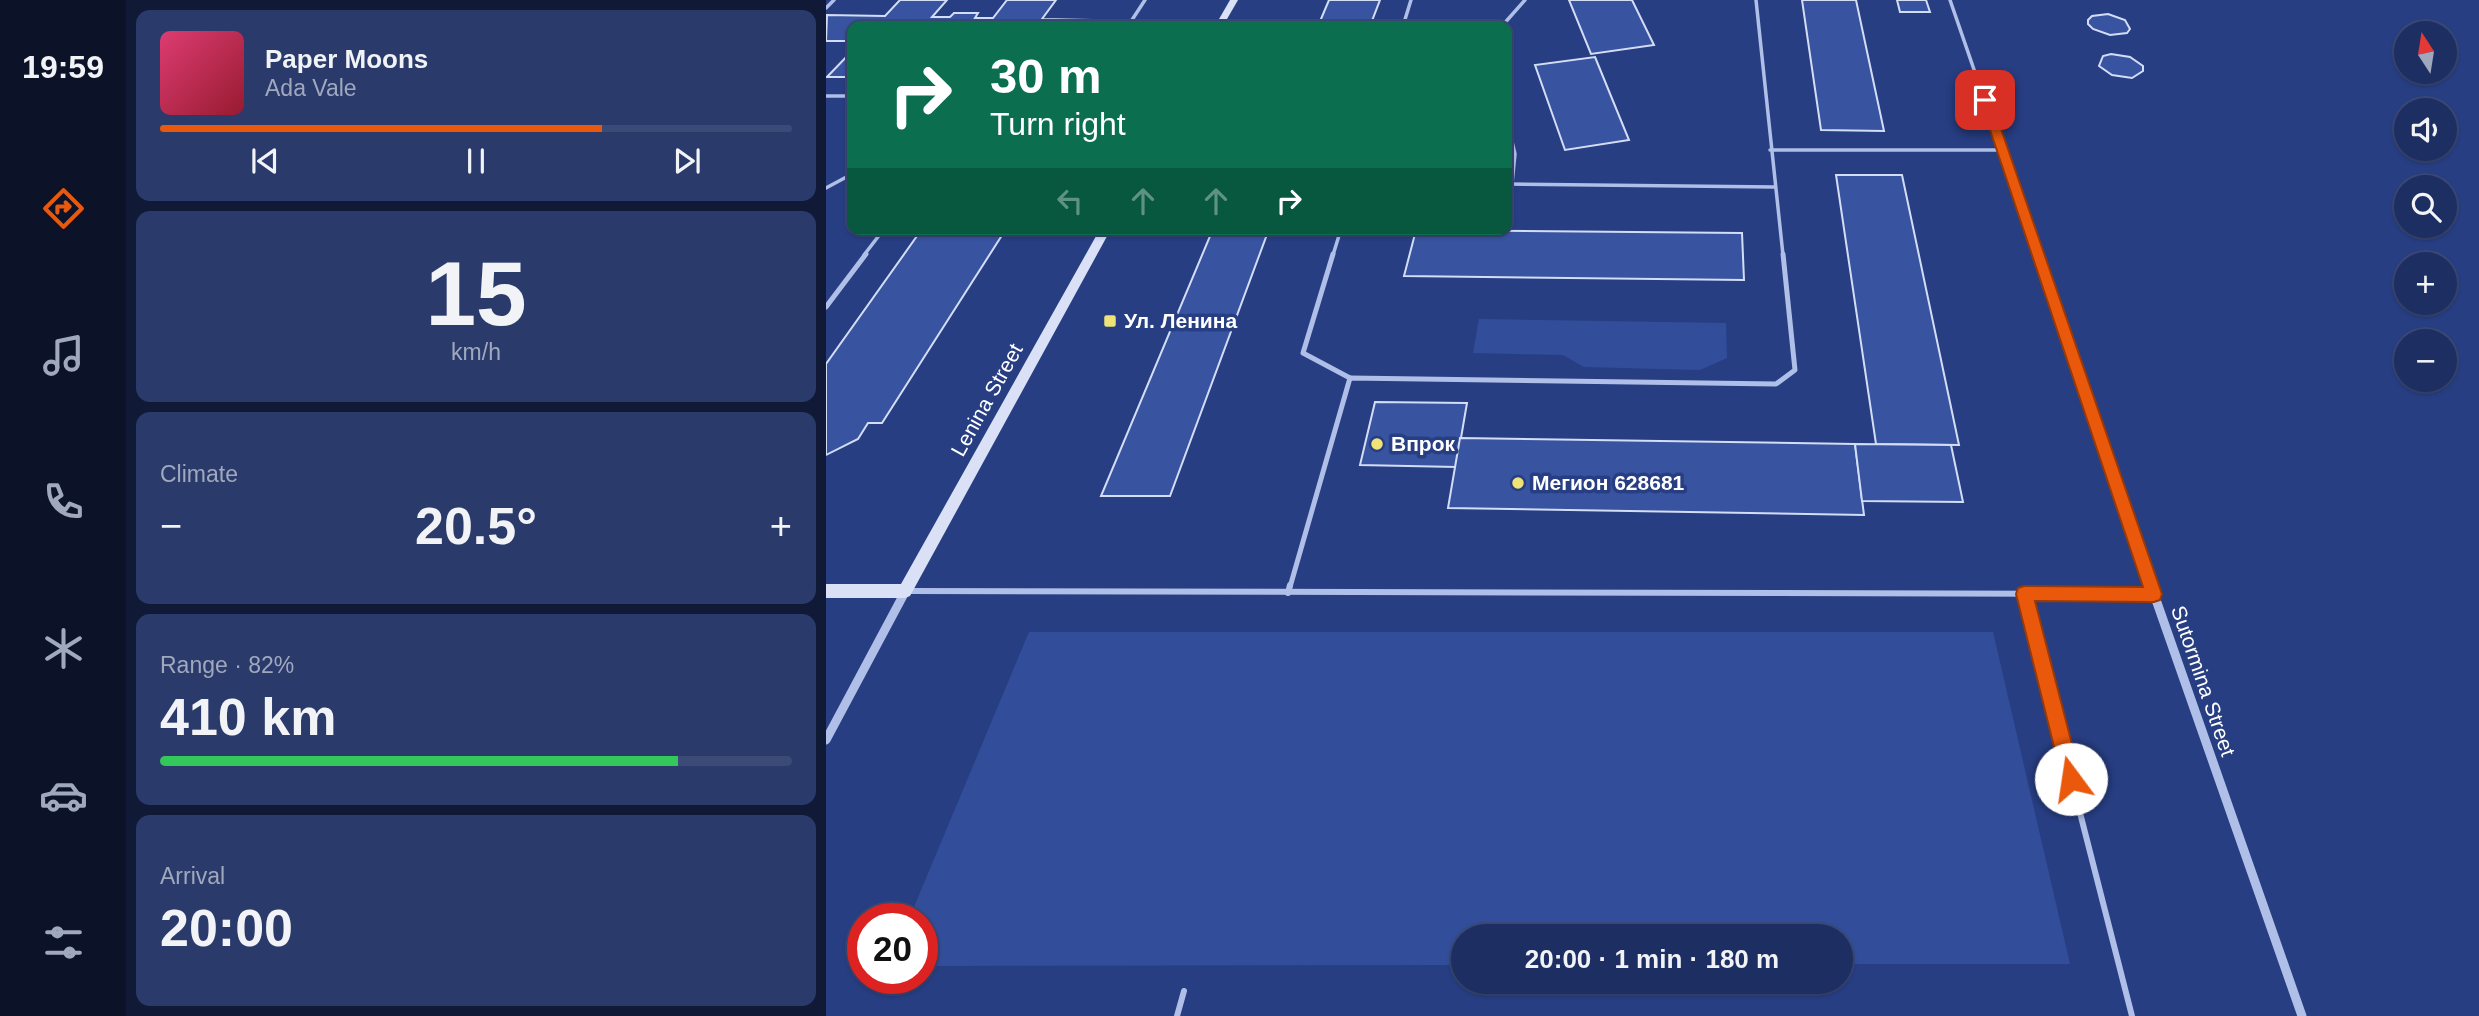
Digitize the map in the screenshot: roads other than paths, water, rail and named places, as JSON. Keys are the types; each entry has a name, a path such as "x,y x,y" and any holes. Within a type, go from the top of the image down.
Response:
{"main road":[{"path":"1222,21 1234,0"},
{"name":"Lenina Street","path":"905,591 1104,235"},
{"path":"826,591 905,591"}],"street":[{"path":"826,740 905,591"},
{"name":"Sutormina Street","path":"2154,594 2302,1016"}],"lane":[{"path":"826,8 834,0"},
{"path":"1131,21 1145,0"},
{"path":"1405,21 1412,0"},
{"path":"1506,21 1525,0"},
{"path":"1339,235 1303,353 1350,378 1776,384 1795,370 1756,0"},
{"name":"Sutormina Street","path":"1950,0 2154,594"},
{"path":"826,96 847,96"},
{"path":"1512,142 1515,154 1512,169"},
{"path":"1770,150 2003,150"},
{"path":"826,188 847,177"},
{"path":"1512,184 1774,187"},
{"path":"826,307 880,235"},
{"path":"1288,593 1350,378"},
{"path":"905,591 2154,594"},
{"path":"2024,594 2132,1016"},
{"path":"1177,1016 1184,991"}],"place":[{"name":"Ул. Ленина","path":"1110,321"},
{"name":"Впрок","path":"1377,444"},
{"name":"Мегион 628681","path":"1518,483"}]}
